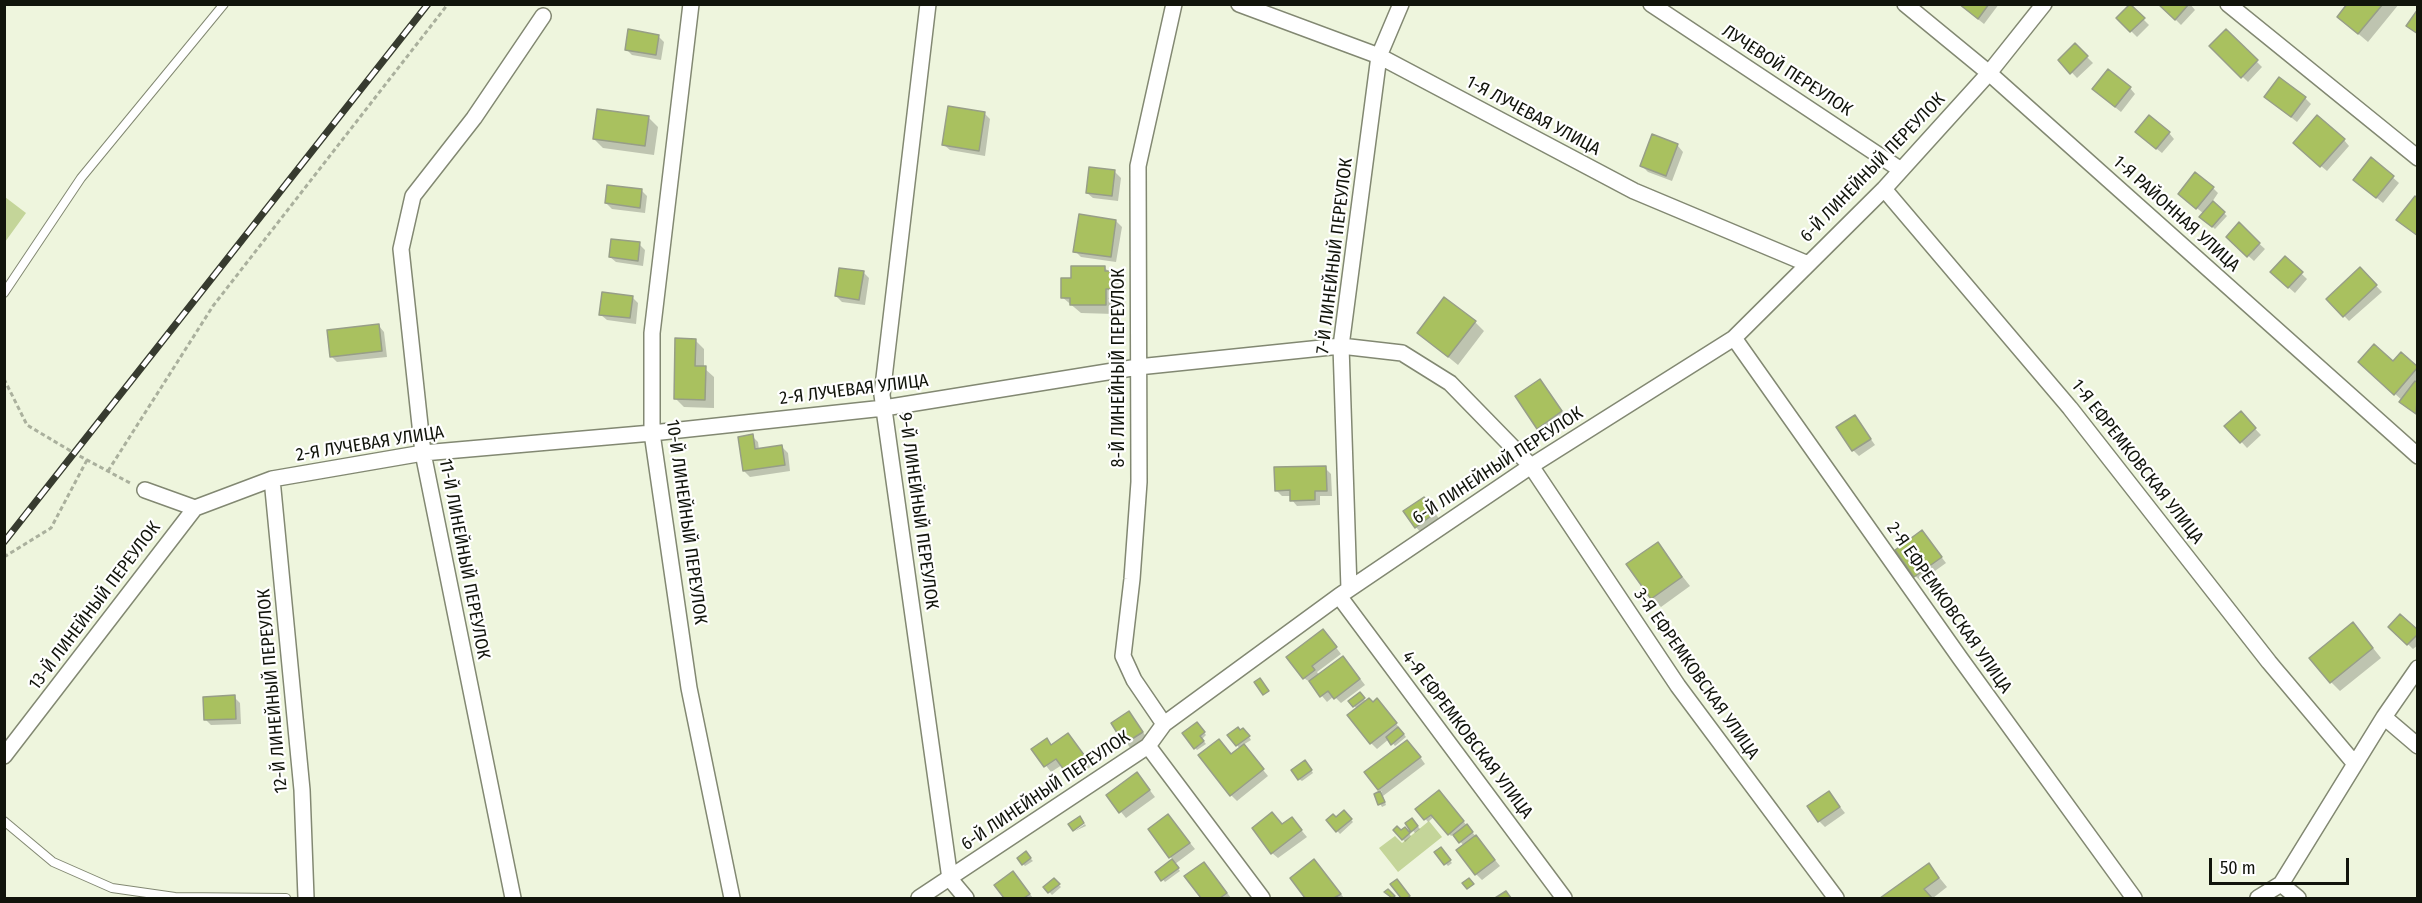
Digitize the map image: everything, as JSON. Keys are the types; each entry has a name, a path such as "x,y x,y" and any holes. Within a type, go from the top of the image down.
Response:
{"street":[{"name":"10-Й ЛИНЕЙНЫЙ ПЕРЕУЛОК","path":"691,4 652,333 652,433 689,688 732,898"},
{"name":"9-Й ЛИНЕЙНЫЙ ПЕРЕУЛОК","path":"928,4 882,395 950,879"},
{"name":"8-Й ЛИНЕЙНЫЙ ПЕРЕУЛОК","path":"1164,724 1134,680 1123,656 1132,579 1139,482 1138,166 1174,4"},
{"name":"1-Я ЛУЧЕВАЯ УЛИЦА","path":"1239,4 1379,56 1634,192 1808,264"},
{"name":"7-Й ЛИНЕЙНЫЙ ПЕРЕУЛОК","path":"1344,592 1341,346 1379,56 1401,4"},
{"name":"ЛУЧЕВОЙ ПЕРЕУЛОК","path":"1651,4 1901,170"},
{"name":"1-Я РАЙОННАЯ УЛИЦА","path":"1905,4 1989,73 2418,456"},
{"name":"6-Й ЛИНЕЙНЫЙ ПЕРЕУЛОК","path":"919,898 1148,746 1164,724 1344,592 1531,466 1734,338 1884,189 1989,73 2044,4"},
{"path":"2228,4 2418,158"},
{"name":"11-Й ЛИНЕЙНЫЙ ПЕРЕУЛОК","path":"513,898 423,453 401,249 414,196 474,118 543,16"},
{"name":"1-Я ЕФРЕМКОВСКАЯ УЛИЦА","path":"1884,189 2070,408 2269,662 2355,764"},
{"name":"2-Я ЕФРЕМКОВСКАЯ УЛИЦА","path":"1734,338 1960,658 2134,898"},
{"name":"2-Я ЛУЧЕВАЯ УЛИЦА","path":"195,508 272,479 423,453 652,433 884,408 1138,367 1341,346 1402,353 1441,377 1531,466"},
{"name":"3-Я ЕФРЕМКОВСКАЯ УЛИЦА","path":"1531,466 1678,686 1836,898"},
{"name":"12-Й ЛИНЕЙНЫЙ ПЕРЕУЛОК","path":"272,479 302,790 306,898"},
{"path":"145,490 195,508"},
{"name":"13-Й ЛИНЕЙНЫЙ ПЕРЕУЛОК","path":"4,756 195,508"},
{"name":"4-Я ЕФРЕМКОВСКАЯ УЛИЦА","path":"1344,592 1564,898"},
{"path":"2258,898 2281,884 2384,717 2418,668"},
{"path":"2384,717 2418,746"},
{"path":"1148,746 1262,898"},
{"path":"950,879 966,898"},
{"path":"2281,884 2298,898"}],"lane":[{"path":"4,293 81,178 224,4"},
{"path":"4,821 53,862 112,888 175,897 286,898"}],"path":[{"path":"108,471 213,306 448,4"},
{"path":"4,379 27,425 145,490"},
{"path":"4,557 51,528 87,460"}],"green space":[{"path":"5,197 26,213 4,242"},
{"path":"1429,821 1442,837 1398,872 1379,848 1395,836 1402,843"}],"building":[{"path":"1959,4 1989,4 1978,19"},
{"path":"2130,4 2145,18 2130,32 2116,18"},
{"path":"2158,4 2189,4 2175,20"},
{"path":"2347,4 2383,4 2358,34 2337,17"},
{"path":"2418,9 2418,34 2406,26"},
{"path":"628,29 659,35 656,55 625,50"},
{"path":"2226,29 2258,60 2241,78 2209,46"},
{"path":"2075,43 2088,56 2070,74 2058,60"},
{"path":"2108,69 2131,87 2115,107 2092,89"},
{"path":"2279,77 2306,97 2291,117 2264,97"},
{"path":"948,106 985,112 979,151 942,145"},
{"path":"597,109 649,116 645,146 593,139"},
{"path":"2149,115 2170,132 2156,149 2135,132"},
{"path":"2317,115 2345,139 2320,167 2293,143"},
{"path":"1652,134 1678,144 1666,176 1640,166"},
{"path":"2371,157 2394,176 2376,198 2353,180"},
{"path":"1089,167 1115,170 1112,196 1086,193"},
{"path":"2195,172 2214,187 2196,209 2178,194"},
{"path":"607,185 642,189 640,208 605,203"},
{"path":"2415,196 2418,198 2418,236 2396,220"},
{"path":"2213,201 2225,212 2212,227 2199,217"},
{"path":"1079,214 1116,220 1111,257 1073,252"},
{"path":"2239,222 2260,243 2247,257 2226,237"},
{"path":"611,239 640,242 638,261 609,257"},
{"path":"2285,256 2303,272 2288,288 2270,272"},
{"path":"1071,266 1105,266 1105,271 1111,271 1111,289 1106,289 1106,305 1070,305 1070,298 1061,298 1061,278 1071,278"},
{"path":"2360,267 2377,285 2343,317 2326,299"},
{"path":"839,268 864,271 859,300 835,296"},
{"path":"602,292 633,296 630,318 599,315"},
{"path":"1444,297 1476,321 1448,357 1417,333"},
{"path":"379,324 382,351 330,357 327,330"},
{"path":"675,338 696,339 695,366 706,366 705,400 674,399"},
{"path":"2374,344 2393,361 2401,352 2418,367 2394,395 2358,362"},
{"path":"1540,379 1562,411 1537,429 1515,396"},
{"path":"2415,381 2418,383 2416,414 2399,402"},
{"path":"2241,411 2256,428 2240,443 2224,426"},
{"path":"1855,415 1871,439 1852,451 1836,427"},
{"path":"753,434 755,449 782,445 785,465 743,471 738,437"},
{"path":"1326,466 1327,491 1315,491 1315,500 1290,501 1290,490 1275,491 1274,467"},
{"path":"1424,497 1435,513 1415,528 1403,511"},
{"path":"1922,530 1942,557 1914,577 1895,550"},
{"path":"1658,542 1682,577 1651,599 1626,564"},
{"path":"2400,614 2418,630 2418,634 2407,645 2388,627"},
{"path":"2353,622 2373,648 2330,683 2309,658"},
{"path":"1323,629 1337,647 1312,666 1315,670 1303,679 1286,657"},
{"path":"1343,656 1360,679 1334,699 1328,691 1320,697 1309,681"},
{"path":"1260,678 1269,691 1263,695 1254,682"},
{"path":"1360,692 1365,698 1353,707 1348,701"},
{"path":"235,695 236,719 204,720 203,697"},
{"path":"1369,698 1373,702 1377,698 1397,723 1370,744 1347,715"},
{"path":"1129,711 1143,732 1124,744 1111,723"},
{"path":"1197,722 1205,732 1200,736 1204,741 1194,749 1182,733"},
{"path":"1238,727 1240,730 1243,728 1250,736 1236,746 1227,735"},
{"path":"1398,727 1404,734 1391,745 1386,737"},
{"path":"1068,733 1087,759 1067,774 1056,759 1044,767 1031,749 1047,738 1051,745"},
{"path":"1219,739 1231,754 1244,744 1264,769 1230,796 1198,755"},
{"path":"1407,740 1421,757 1378,790 1364,772"},
{"path":"1305,760 1312,770 1298,780 1291,770"},
{"path":"1137,772 1150,790 1119,813 1106,795"},
{"path":"1439,790 1464,821 1448,835 1431,815 1424,820 1415,809"},
{"path":"1380,791 1385,802 1378,805 1374,794"},
{"path":"1829,791 1840,807 1818,822 1807,806"},
{"path":"1344,810 1352,819 1336,832 1326,820 1333,814 1336,817"},
{"path":"1272,812 1282,824 1292,817 1302,830 1271,854 1252,828"},
{"path":"1168,814 1190,843 1169,858 1148,829"},
{"path":"1080,816 1084,823 1073,831 1068,824"},
{"path":"1412,818 1418,826 1411,832 1405,823"},
{"path":"1467,824 1473,832 1459,843 1453,835"},
{"path":"1397,826 1401,830 1405,827 1410,833 1402,840 1393,830"},
{"path":"1476,835 1495,860 1475,875 1456,850"},
{"path":"1441,847 1451,860 1444,865 1434,852"},
{"path":"1026,851 1031,858 1022,865 1017,858"},
{"path":"1172,859 1179,868 1161,881 1155,872"},
{"path":"1314,859 1341,894 1334,898 1305,898 1290,878"},
{"path":"1204,862 1227,893 1220,898 1201,898 1184,876"},
{"path":"1929,863 1939,878 1924,889 1932,898 1880,898"},
{"path":"1013,871 1030,894 1024,898 1004,898 994,885"},
{"path":"1054,878 1060,884 1048,893 1043,887"},
{"path":"1469,878 1474,884 1467,889 1462,883"},
{"path":"1397,879 1410,896 1407,898 1401,898 1390,884"},
{"path":"1388,889 1395,896 1392,898 1384,892"},
{"path":"1506,891 1511,898 1495,898"}],"railway":[{"path":"4,542 428,4"}]}
